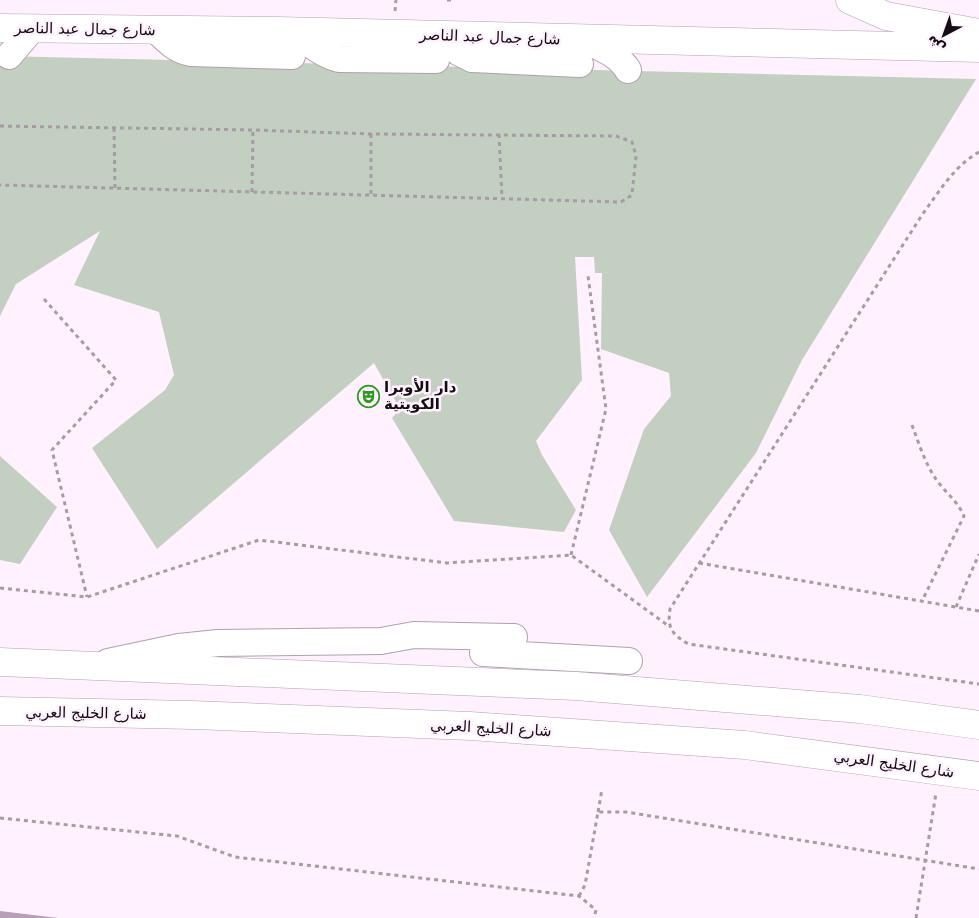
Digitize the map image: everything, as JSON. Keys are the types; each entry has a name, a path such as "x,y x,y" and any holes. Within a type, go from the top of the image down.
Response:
{"main road":[{"path":"850,0 886,16 979,33"},
{"name":"شارع جمال عبد الناصر","path":"0,28 156,30 294,44 582,52 979,48"},
{"path":"0,662 576,686 860,708 979,725"},
{"name":"شارع الخليج العربي","path":"0,711 193,715 470,726 745,745 979,776"}],"lane":[{"path":"8,56 34,28"},
{"path":"582,52 616,56 624,63 628,70"},
{"path":"90,666 192,645 382,641 414,635 514,637"},
{"path":"382,641 414,649 629,661"}],"path":[{"path":"0,126 371,134 616,136 632,142 636,156 632,194 622,202 0,185"},
{"path":"114,128 115,188"},
{"path":"252,192 253,130"},
{"path":"371,134 371,196"},
{"path":"499,134 502,198"},
{"path":"670,628 668,618 670,609 922,215 950,176 970,157 979,152"},
{"path":"571,555 606,409 588,276"},
{"path":"44,298 116,380 52,450 87,597"},
{"path":"912,425 920,448 937,480 960,506 964,516 922,601"},
{"path":"0,588 87,597 259,540 447,563 571,555 670,628 676,637 688,644 979,684"},
{"path":"956,607 979,554"},
{"path":"699,563 979,610"},
{"path":"916,918 927,861 940,770"},
{"path":"579,896 585,885 602,789"},
{"path":"598,812 626,812 979,869"},
{"path":"0,818 177,836 235,858 579,896 596,910 594,918"}],"shaded area":[{"path":"0,911 58,918 0,918"}],"building":[{"path":"0,56 976,79 802,360 756,453 647,597 609,530 644,429 671,396 669,373 601,349 602,273 595,273 594,257 575,257 582,380 536,441 542,455 576,510 564,532 454,521 392,418 400,409 374,363 157,549 92,448 165,390 174,375 159,312 74,285 100,231 16,284 0,316"},
{"path":"0,456 57,507 20,564 0,560"}],"place":[{"name":"دار الأوبرا الكويتية","path":"368,396"}]}
